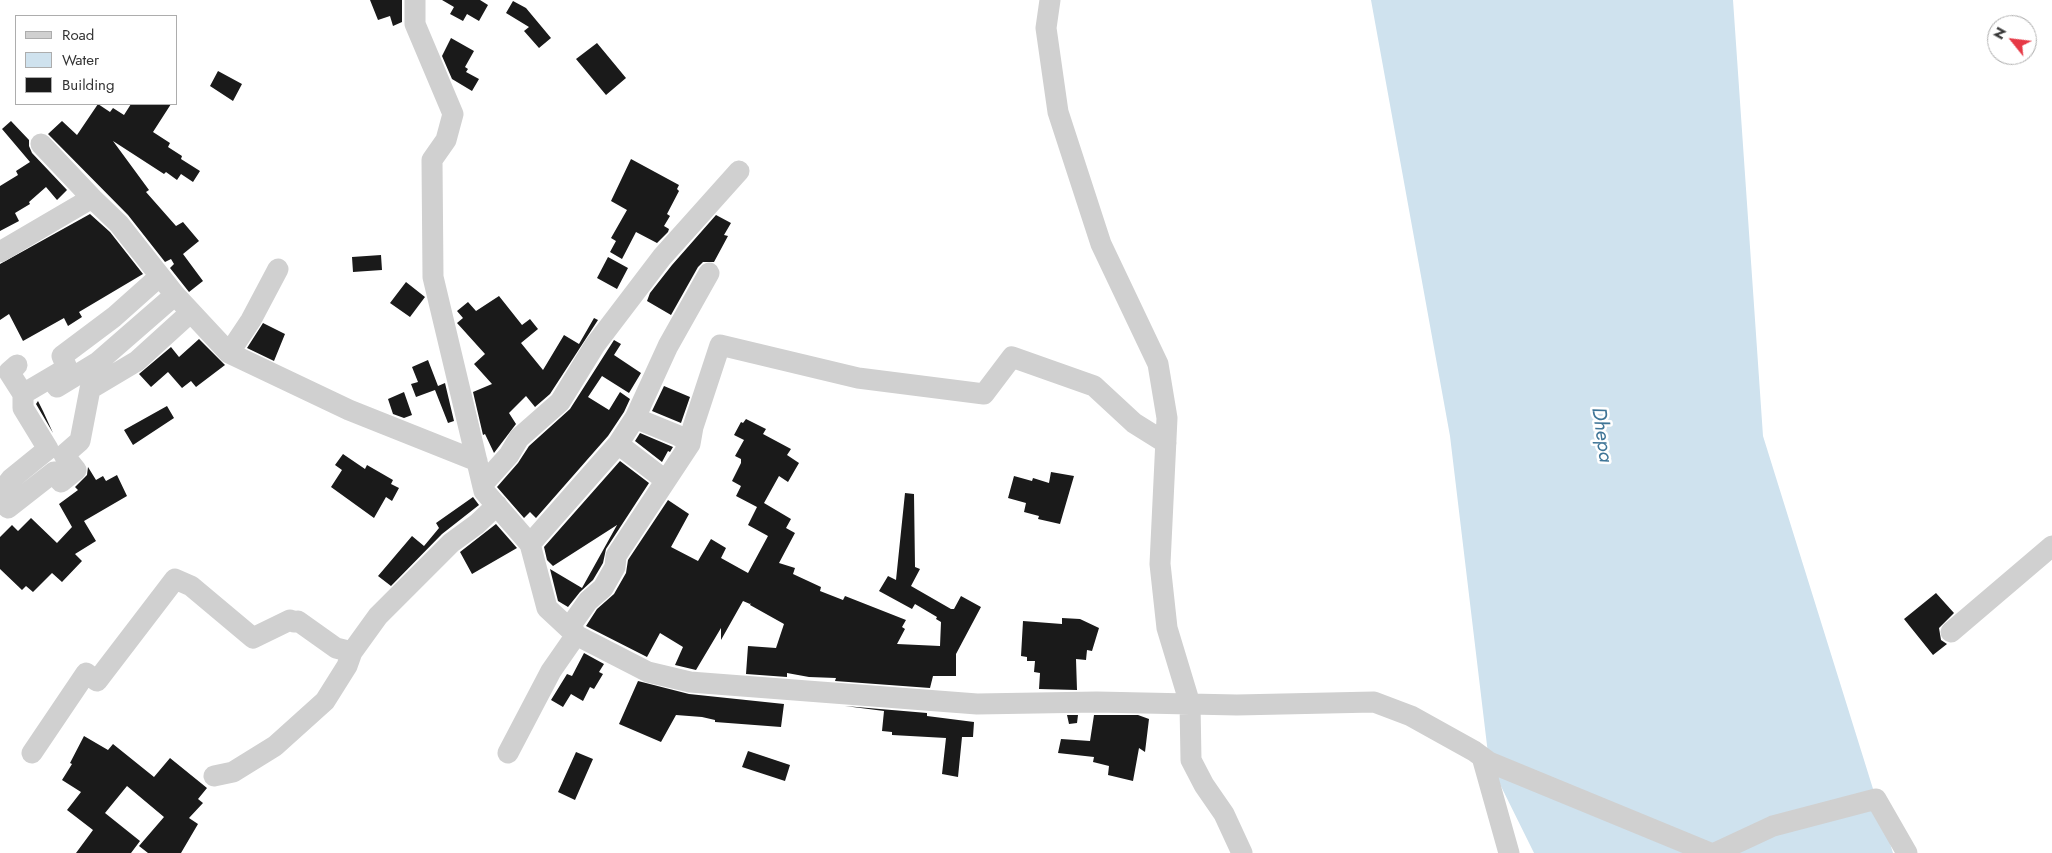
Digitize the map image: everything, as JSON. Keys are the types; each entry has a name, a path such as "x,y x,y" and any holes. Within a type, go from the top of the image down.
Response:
{"street":[{"path":"415,0 415,24 453,114 446,140 432,160 433,277 484,491 530,544 547,608 576,635 648,672 690,682 977,704 1374,702 1410,716 1489,762 1710,853"},
{"path":"1050,0 1046,28 1058,112 1101,244 1158,364 1167,418 1160,564 1167,628 1190,704 1191,760 1204,785 1224,814 1242,853"},
{"path":"41,144 119,224 175,295 229,353 349,410 477,461"},
{"path":"483,484 509,455 519,438 560,402 595,345 662,257 739,171"},
{"path":"0,252 92,198"},
{"path":"229,353 251,320 278,269"},
{"path":"530,544 618,444 635,418 668,346 709,273"},
{"path":"23,401 67,368 62,356 114,317 160,276"},
{"path":"23,401 98,362 175,295"},
{"path":"2,505 54,472 61,482 76,470 64,455 80,441 90,389 137,361 191,312"},
{"path":"576,635 571,625 588,601 603,588 615,567 616,556 690,444 693,427 720,345 858,378 984,394 1012,357 1094,386 1134,423 1166,443"},
{"path":"2,505 11,479 48,448 9,372 17,365"},
{"path":"635,418 679,436 690,444"},
{"path":"618,444 665,480"},
{"path":"214,776 233,772 275,746 325,702 347,666 352,652 378,616 421,571 496,505"},
{"path":"1950,632 2052,546"},
{"path":"32,754 86,673 97,681 175,579 191,586 253,638 290,620 298,621 336,648 352,652"},
{"path":"508,753 551,671 576,635"},
{"path":"1482,757 1509,853"},
{"path":"1715,853 1773,826 1876,799 1907,853"}],"water":[{"name":"Dhepa","path":"1371,0 1733,0 1763,436 1893,853 1534,853 1489,762 1450,436"}],"building":[{"path":"370,0 402,0 402,22 393,26 390,16 378,20"},
{"path":"442,0 480,0 488,5 479,21 467,14 463,21 450,14 454,7"},
{"path":"513,1 526,8 551,38 539,48 524,31 529,27 506,13"},
{"path":"451,38 474,51 465,67 468,69 466,72 479,79 472,91 452,79 442,56"},
{"path":"597,43 626,78 606,95 576,59"},
{"path":"218,71 242,84 233,101 210,86"},
{"path":"97,105 110,112 113,108 124,115 130,105 170,105 153,132 170,143 168,147 182,156 181,159 200,171 193,182 181,174 177,180 166,172 164,174 113,141 149,190 146,192 176,226 183,222 199,241 183,254 203,281 189,292 170,268 174,264 171,259 165,262 128,215 48,134 62,121 77,135"},
{"path":"11,121 29,140 32,153 67,190 57,200 46,187 29,202 30,204 15,213 19,221 0,231 0,186 18,175 16,171 30,162 2,129"},
{"path":"631,159 679,185 677,189 679,191 667,214 670,216 664,226 669,229 668,232 657,243 636,232 622,259 610,252 616,241 611,238 627,210 611,201"},
{"path":"90,214 110,232 143,274 79,312 82,317 68,326 64,318 23,341 9,314 0,320 0,264"},
{"path":"716,215 731,223 724,235 728,236 714,262 703,262 698,267 671,315 647,301 650,293 672,265"},
{"path":"381,255 382,270 353,272 352,257"},
{"path":"608,257 628,268 617,289 597,278"},
{"path":"406,282 425,297 410,317 390,303"},
{"path":"499,296 522,325 530,319 538,329 521,343 543,370 564,335 579,344 594,318 598,320 550,394 535,407 526,396 509,413 516,424 494,453 485,434 483,435 473,392 492,384 474,364 485,354 457,323 463,318 457,311 468,302 476,311"},
{"path":"263,323 285,334 274,361 247,348"},
{"path":"199,339 225,365 196,387 191,381 182,388 168,372 151,387 139,374 171,347 179,357"},
{"path":"614,340 621,344 614,355 641,373 629,393 602,376 588,397 609,410 620,392 630,399 624,412 608,436 536,518 530,512 524,518 497,487 518,463 529,446 570,409"},
{"path":"428,360 438,386 445,383 454,421 448,423 435,390 416,397 411,384 418,382 412,367"},
{"path":"664,386 690,397 681,423 652,411"},
{"path":"404,392 412,415 404,418 393,414 388,399"},
{"path":"38,401 43,411 53,433 36,404"},
{"path":"167,406 174,418 133,445 124,430"},
{"path":"746,419 766,429 763,434 791,449 787,455 799,463 788,482 779,476 764,503 791,519 786,528 795,533 779,563 795,568 793,574 821,587 820,591 843,600 845,596 906,620 902,627 905,629 897,644 940,646 941,622 936,619 937,617 915,604 912,609 879,591 888,576 896,580 905,493 914,494 915,567 920,569 911,586 951,609 954,609 961,596 981,607 956,654 956,676 933,676 930,688 835,681 836,678 809,677 787,673 787,677 746,674 748,646 776,648 784,624 750,605 751,603 743,601 721,640 721,628 696,670 675,665 683,647 660,633 647,657 586,626 597,609 614,594 626,573 628,560 668,500 689,514 671,547 698,561 711,539 726,548 721,558 748,573 768,536 748,525 757,507 736,496 741,486 732,481 741,463 741,459 735,456 744,440 734,435 741,422 743,423"},
{"path":"640,433 673,447 670,452 668,451 662,462 635,441"},
{"path":"343,454 365,469 367,465 393,480 391,484 399,488 392,501 386,497 374,518 331,487 342,470 335,465"},
{"path":"620,461 649,483 606,549 603,563 593,580 568,607 558,601 550,569 582,588 617,525 553,566 547,560 544,547"},
{"path":"88,467 96,480 103,476 106,481 117,475 127,496 84,521 96,541 75,554 82,561 62,582 52,573 33,592 26,586 22,590 0,569 0,537 12,525 18,531 31,518 57,543 72,527 59,504 78,490 75,487 87,475"},
{"path":"1051,472 1074,476 1060,524 1038,519 1039,516 1024,512 1026,503 1008,498 1014,476 1032,481 1033,478 1049,483"},
{"path":"473,497 479,505 442,534 391,586 378,576 412,536 424,546 439,528 436,523"},
{"path":"496,524 517,548 472,574 460,552"},
{"path":"1936,593 1954,613 1939,628 1941,640 1947,644 1933,655 1904,619"},
{"path":"1062,618 1080,619 1099,628 1092,651 1087,650 1086,660 1076,659 1077,690 1039,689 1040,673 1034,672 1035,661 1027,661 1027,657 1021,656 1023,621 1062,624"},
{"path":"584,653 604,664 599,672 603,674 594,689 590,687 583,701 571,694 563,707 551,700 567,674 572,676"},
{"path":"638,681 689,694 784,704 781,727 715,722 715,720 702,717 676,715 661,742 619,724"},
{"path":"845,706 927,713 927,716 974,722 973,737 962,737 958,777 942,774 946,738 892,735 892,732 882,731 884,711"},
{"path":"1067,715 1078,715 1077,723 1069,724"},
{"path":"1094,715 1138,715 1149,719 1145,752 1139,748 1133,781 1108,775 1109,766 1093,762 1094,757 1058,753 1061,739 1090,741"},
{"path":"84,736 108,750 113,744 154,777 170,758 207,788 198,799 203,803 189,818 198,824 181,853 148,853 139,846 164,817 127,786 105,813 140,841 131,853 76,853 93,830 67,810 81,792 62,780 72,764 70,763"},
{"path":"748,751 790,765 785,781 742,767"},
{"path":"576,752 593,759 575,800 558,792"}]}
